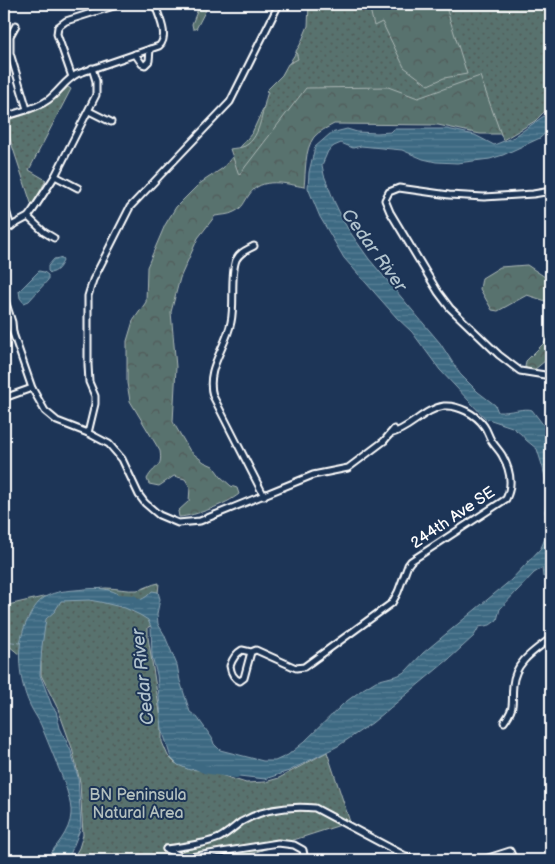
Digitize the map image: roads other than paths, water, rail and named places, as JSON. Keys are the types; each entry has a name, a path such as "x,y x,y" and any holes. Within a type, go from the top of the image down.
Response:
{"street":[{"path":"72,76 57,34 58,28 62,23 120,4"},
{"path":"4,117 49,100 72,76 159,46 164,38 155,4"},
{"path":"88,433 95,404 95,396 89,382 88,365 88,296 93,280 130,207 226,108 279,4"},
{"path":"16,25 10,36 10,53 27,109"},
{"path":"136,54 142,64 145,64 150,61 150,49"},
{"path":"4,230 28,217 55,176 96,96 92,68"},
{"path":"89,111 111,122"},
{"path":"55,176 78,188"},
{"path":"551,191 484,197 449,195 399,188 393,189 386,196 386,204 390,212 438,292 450,308 499,355 520,371 551,376"},
{"path":"4,204 11,227"},
{"path":"28,217 44,232 54,238"},
{"path":"254,246 241,253 235,262 231,325 210,380 213,396 264,496"},
{"path":"4,297 12,322 13,333"},
{"path":"4,309 32,388 41,406 57,421 88,433 109,444 117,452 143,501 150,509 168,519 178,522 200,521 313,475 348,468 394,429"},
{"path":"4,398 32,388"},
{"name":"244th Ave SE","path":"251,652 261,651 296,668 304,667 392,603 411,561 506,499 511,481 502,454 491,441 484,425 463,409 446,406 434,409 404,430 390,434"},
{"path":"504,722 513,709 513,685 519,666 524,658 551,638"},
{"path":"242,650 251,652 244,678 236,679 233,677 230,666 232,661 238,652 242,650"},
{"path":"303,860 303,850 294,845 278,843 184,858 166,849 221,838 241,822 255,815 298,806 316,808 413,860"},
{"path":"482,860 510,851 514,860"}],"water":[{"path":"551,111 551,128 540,138 490,159 457,163 436,162 402,150 361,146 353,148 341,143 328,151 322,165 334,201 352,235 369,259 440,343 460,374 478,392 495,405 498,412 532,410 551,435 551,558 547,565 547,574 543,577 542,568 534,573 500,609 497,620 490,625 479,627 474,636 449,659 372,723 338,746 289,771 265,779 239,776 210,766 190,770 178,765 171,758 162,729 157,675 152,656 151,627 148,620 125,608 100,602 89,600 61,601 55,611 46,619 40,675 71,751 78,777 81,827 68,860 45,860 65,833 70,821 71,810 63,778 41,725 26,696 21,675 20,643 30,614 39,602 50,594 96,588 113,591 131,601 135,601 144,598 152,591 158,592 160,599 157,614 158,624 177,665 190,712 197,717 220,750 263,761 275,761 288,755 304,742 343,704 363,689 376,681 399,675 406,671 423,653 511,580 541,548 546,536 545,511 549,496 537,449 512,427 485,418 440,370 412,332 397,318 344,258 320,217 308,188 309,172 315,147 331,133 347,129 357,132 377,133 391,132 394,129 447,129 475,135 494,145 514,137"},
{"path":"59,258 63,261 61,265 50,273 48,266 54,259"},
{"path":"39,271 48,275 48,280 29,301 24,303 20,298 19,291"}],"waterway":[{"name":"Cedar River","path":"116,598 133,599 144,606"},
{"path":"4,641 20,643"},
{"name":"Cedar River","path":"194,764 204,769 236,774"}],"park label":[{"name":"BN Peninsula Natural Area","path":"138,804"}]}
